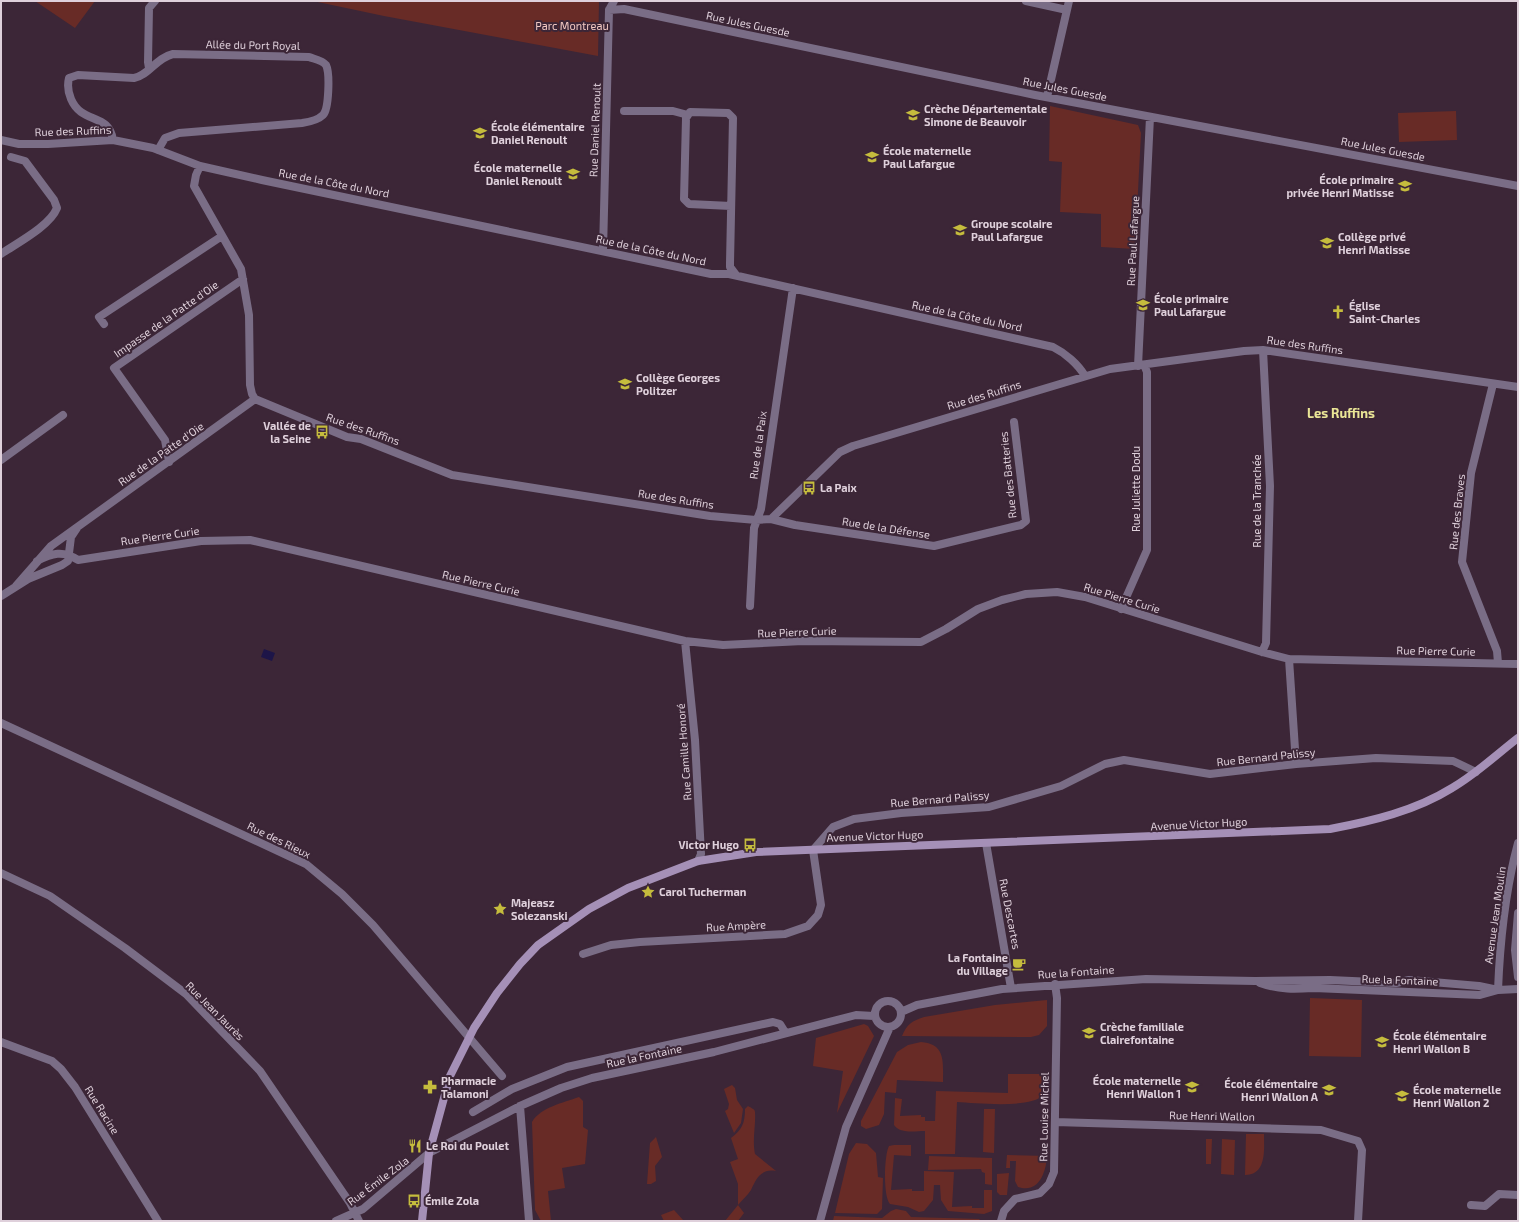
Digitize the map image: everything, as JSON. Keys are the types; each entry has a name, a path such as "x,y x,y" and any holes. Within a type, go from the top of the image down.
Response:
{"street":[{"path":"150,68 148,62 149,8 155,1"},
{"path":"609,10 614,1"},
{"path":"1026,1 1067,10"},
{"path":"1047,97 1070,1"},
{"name":"Rue Jules Guesde","path":"609,10 624,9 1047,97 1518,186"},
{"name":"Rue Daniel Renoult","path":"603,251 609,10"},
{"name":"Allée du Port Royal","path":"113,140 112,132 107,125 100,120 80,113 75,107 69,93 69,78 78,75 134,78 141,76 165,56 173,54 309,57 322,61 326,65 329,75 327,108 323,115 312,121 179,133 165,138 158,150"},
{"path":"624,111 673,111 688,115"},
{"path":"731,206 689,204 684,199 686,118 690,112 728,113 733,118 730,267 736,275"},
{"name":"Rue Paul Lafargue","path":"1141,365 1150,117"},
{"name":"Rue des Ruffins","path":"1,140 18,144 48,144 113,140 158,150 200,166"},
{"path":"1,254 47,222 55,214 57,208 54,200 25,160 11,156"},
{"path":"200,166 196,175 194,186 241,269 249,315 250,385 255,399"},
{"name":"Rue de la Côte du Nord","path":"200,166 711,274 736,275 1053,347 1060,350 1082,370 1085,376"},
{"path":"104,324 99,317 222,236"},
{"name":"Impasse de la Patte d'Oie","path":"169,462 165,440 114,368 243,279"},
{"name":"Rue de la Paix","path":"750,606 754,528 761,509 793,288"},
{"name":"Rue des Ruffins","path":"255,399 347,437 361,439 452,475 710,516 756,520 771,519 840,452 853,446 1110,369 1263,350 1518,387"},
{"name":"Rue de la Tranchée","path":"1262,652 1266,643 1270,486 1263,350"},
{"name":"Rue Juliette Dodu","path":"1121,609 1147,550 1147,372 1141,365"},
{"name":"Rue des Braves","path":"1493,384 1471,473 1462,562 1497,651 1498,663"},
{"name":"Rue de la Patte d'Oie","path":"16,586 36,561 51,546 255,399"},
{"path":"1,460 63,415"},
{"name":"Rue des Batteries","path":"1014,422 1026,521 1021,525"},
{"name":"Rue de la Défense","path":"771,519 794,525 934,546 1021,525"},
{"path":"1,596 28,579 62,565 68,560 70,555 71,537 78,526"},
{"name":"Rue Pierre Curie","path":"36,561 47,555 59,553 70,555 78,560 201,541 258,541 422,581 685,641 723,645 803,641 921,642 946,629 978,609 1002,600 1026,594 1057,592 1085,597 1289,659 1518,664"},
{"name":"Rue Camille Honoré","path":"685,641 696,740 701,854 698,861"},
{"path":"1289,659 1296,764"},
{"name":"Rue des Rieux","path":"1,723 306,864 342,894 373,925 502,1076"},
{"name":"Avenue Victor Hugo","path":"422,1221 429,1153 450,1076 469,1036 497,993 538,945 589,909 628,888 698,861 756,852 1330,829 1369,822 1403,811 1451,789 1476,772 1518,738"},
{"name":"Rue Bernard Palissy","path":"813,850 833,827 854,819 901,813 989,806 1061,786 1105,764 1124,760 1210,774 1296,764 1376,758 1453,761 1476,772"},
{"name":"Rue Descartes","path":"986,843 1010,972 1011,988"},
{"name":"Avenue Jean Moulin","path":"1498,990 1499,950 1509,875 1518,843"},
{"name":"Rue Ampère","path":"583,954 611,945 785,934 808,926 818,916 821,905 813,850"},
{"name":"Rue Jean Jaurès","path":"1,873 50,896 125,948 186,994 260,1071 356,1213 359,1221"},
{"name":"Avenue Jean Moulin","path":"1518,913 1515,950 1518,976"},
{"name":"Rue la Fontaine","path":"901,1012 917,1005 1011,988 1146,979 1255,981 1269,986 1296,989 1314,988 1480,995 1498,990 1518,989"},
{"name":"Rue Louise Michel","path":"1001,1221 1004,1211 1015,1199 1040,1193 1049,1184 1054,1172 1055,984"},
{"path":"820,1221 846,1127 890,1027 899,1022 901,1012 896,1003 886,1000 877,1006 874,1016 880,1025 890,1027"},
{"name":"Rue la Fontaine","path":"429,1153 520,1106 561,1088 592,1078 714,1052 785,1032 856,1015 874,1016"},
{"path":"473,1112 512,1089 567,1067 773,1022 780,1024 785,1032"},
{"name":"Rue Racine","path":"1,1042 52,1061 62,1069 75,1087 158,1221"},
{"path":"520,1106 529,1221"},
{"name":"Rue Henri Wallon","path":"1054,1122 1321,1130 1358,1141 1362,1150 1358,1221"},
{"name":"Rue Émile Zola","path":"336,1221 356,1213 414,1167 429,1153"},
{"path":"1471,1206 1485,1206 1499,1194 1518,1195"}],"green space":[{"path":"35,1 95,1 75,28"},
{"name":"Parc Montreau","path":"313,1 599,1 598,56 384,16"},
{"path":"1050,106 1138,125 1141,133 1135,249 1101,247 1101,214 1060,212 1062,162 1049,161"},
{"path":"1456,111 1457,140 1399,142 1398,113"},
{"path":"1310,998 1362,1000 1361,1057 1309,1056"},
{"path":"1047,1000 1047,1026 1039,1035 1031,1037 902,1036 910,1024 924,1017 995,1005"},
{"path":"864,1024 868,1026 874,1036 837,1113 843,1071 813,1066 816,1038"},
{"path":"921,1042 929,1043 939,1050 943,1061 943,1082 897,1080 896,1093 885,1092 884,1114 879,1125 866,1129 861,1126 861,1121 897,1052 908,1045"},
{"path":"1008,1074 1046,1074 1044,1095 1037,1099 1015,1104 957,1102 955,1154 925,1154 925,1131 904,1131 900,1130 894,1125 895,1098 902,1099 900,1116 921,1115 921,1117 925,1117 925,1121 935,1121 936,1091 1008,1093"},
{"path":"732,1085 735,1088 737,1100 743,1109 741,1123 734,1133 725,1111 728,1109 729,1104 724,1089"},
{"path":"579,1097 583,1101 583,1127 588,1130 585,1164 562,1168 565,1188 548,1191 551,1221 541,1221 535,1210 532,1122 547,1109"},
{"path":"748,1106 755,1111 755,1154 776,1171 766,1171 760,1175 750,1192 738,1205 738,1184 730,1162 738,1159 731,1138 742,1126 745,1109"},
{"path":"984,1109 995,1109 994,1153 983,1152"},
{"path":"1246,1134 1264,1134 1264,1154 1261,1166 1257,1171 1252,1174 1245,1175"},
{"path":"656,1137 662,1157 655,1166 656,1181 651,1184 647,1184 650,1143"},
{"path":"1206,1139 1212,1139 1211,1164 1206,1164"},
{"path":"1222,1139 1235,1140 1234,1175 1221,1174"},
{"path":"856,1143 867,1144 876,1153 878,1177 883,1178 882,1209 877,1214 835,1213 849,1154"},
{"path":"911,1145 911,1156 894,1155 891,1190 912,1189 912,1191 924,1191 924,1171 954,1172 952,1207 972,1206 972,1208 984,1208 984,1190 992,1190 992,1211 984,1214 948,1211 941,1200 940,1185 934,1185 933,1200 924,1211 919,1212 908,1207 890,1204 886,1193 885,1166 889,1146"},
{"path":"1007,1155 1047,1156 1045,1169 1040,1180 1031,1187 1018,1187 1015,1181 1016,1161 1010,1161 1010,1168 1006,1168"},
{"path":"929,1156 992,1158 992,1185 985,1184 985,1173 982,1172 981,1169 928,1170"},
{"path":"1009,1173 1007,1195 1000,1195 997,1192 997,1174"},
{"path":"738,1205 744,1213 738,1221 725,1221"},
{"path":"896,1209 906,1211 911,1217 980,1219 978,1221 833,1221 834,1216 882,1218"},
{"path":"674,1210 684,1221 664,1221 661,1215"}],"shaded area":[{"path":"264,649 275,653 272,661 261,657"}],"place":[{"name":"Crèche Départementale Simone de Beauvoir","path":"913,115"},
{"name":"École élémentaire Daniel Renoult","path":"480,133"},
{"name":"École maternelle Paul Lafargue","path":"872,157"},
{"name":"École maternelle Daniel Renoult","path":"573,174"},
{"name":"École primaire privée Henri Matisse","path":"1405,186"},
{"name":"Groupe scolaire Paul Lafargue","path":"960,230"},
{"name":"Collège privé Henri Matisse","path":"1327,243"},
{"name":"École primaire Paul Lafargue","path":"1143,305"},
{"name":"Église Saint-Charles","path":"1338,312"},
{"name":"Collège Georges Politzer","path":"625,384"},
{"name":"Vallée de la Seine","path":"322,432"},
{"name":"La Paix","path":"809,488"},
{"name":"Victor Hugo","path":"750,845"},
{"name":"Carol Tucherman","path":"648,892"},
{"name":"Majeasz Solezanski","path":"500,909"},
{"name":"La Fontaine du Village","path":"1019,964"},
{"name":"Crèche familiale Clairefontaine","path":"1089,1033"},
{"name":"École élémentaire Henri Wallon B","path":"1382,1042"},
{"name":"Pharmacie Talamoni","path":"430,1087"},
{"name":"École maternelle Henri Wallon 1","path":"1192,1087"},
{"name":"École élémentaire Henri Wallon A","path":"1329,1090"},
{"name":"École maternelle Henri Wallon 2","path":"1402,1096"},
{"name":"Le Roi du Poulet","path":"415,1146"},
{"name":"Émile Zola","path":"414,1201"}],"district":[{"name":"Les Ruffins","path":"1341,413"}]}
